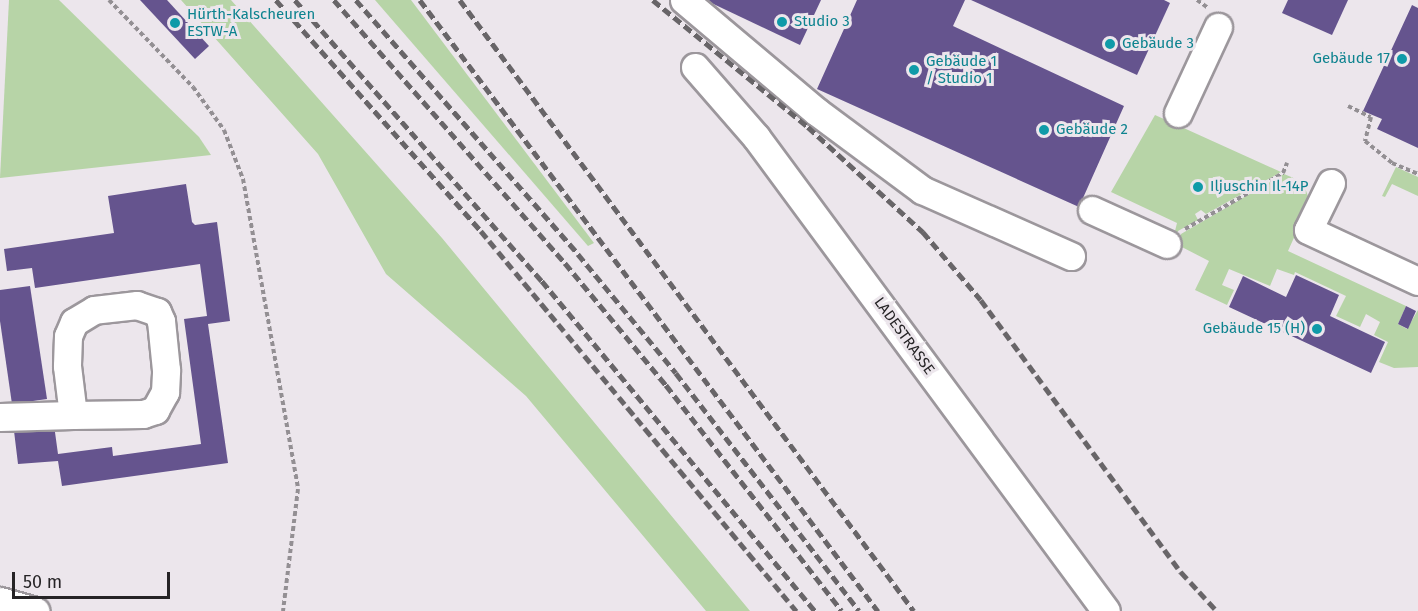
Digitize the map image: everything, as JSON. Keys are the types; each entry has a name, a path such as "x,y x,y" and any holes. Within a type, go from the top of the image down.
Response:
{"lane":[{"path":"684,0 817,112 922,190 1071,256"},
{"path":"1178,113 1218,27"},
{"name":"LADESTRASSE","path":"695,67 763,147 1106,611"},
{"path":"1331,183 1308,230 1418,281"},
{"path":"1092,210 1173,238"},
{"path":"0,417 142,414 160,403 166,370 161,321 157,312 137,305 94,310 74,322 68,336 67,366 73,415"},
{"path":"0,602 36,611"}],"path":[{"path":"109,0 193,87 224,130 243,179 298,489 283,611"},
{"path":"1348,106 1371,117 1365,141 1392,163 1418,174"},
{"path":"1173,238 1282,173 1287,163"}],"green space":[{"path":"9,0 59,0 199,137 211,155 0,178"},
{"path":"181,0 231,0 442,238 750,611 706,611 526,396 386,274 318,154"},
{"path":"375,0 411,0 594,243 588,246"},
{"path":"1155,115 1281,172 1206,214 1201,210 1195,214 1198,220 1178,231 1172,243 1177,223 1111,192"},
{"path":"1396,167 1418,177 1418,196 1392,184 1385,197 1382,196"},
{"path":"1284,174 1303,182 1310,202 1288,251 1406,306 1398,324 1407,329 1418,310 1418,367 1394,368 1379,362 1388,342 1374,335 1380,322 1366,314 1360,327 1336,316 1346,296 1295,272 1294,275 1277,269 1270,286 1229,269 1222,285 1234,290 1227,305 1195,290 1209,261 1176,244 1181,234"}],"building":[{"name":"Hürth-Kalscheuren ESTW-A","path":"140,0 167,0 209,46 195,59"},
{"name":"Studio 3","path":"705,0 821,0 800,45"},
{"path":"857,0 965,0 953,26 1124,106 1079,207 817,89"},
{"name":"Gebäude 3","path":"971,0 1164,0 1170,3 1137,75"},
{"path":"1288,0 1348,0 1332,35 1282,13"},
{"name":"Gebäude 17","path":"1412,5 1418,8 1418,148 1377,129 1382,119 1363,111"},
{"path":"186,184 192,222 195,225 217,222 230,321 208,324 228,463 62,486 58,461 18,464 14,431 54,425 58,454 112,447 113,456 201,444 184,319 207,316 200,264 35,288 32,268 7,271 4,249 114,233 108,196"},
{"name":"Gebäude 15 (H)","path":"1296,275 1339,295 1330,316 1385,342 1371,373 1229,307 1243,276 1286,297"},
{"path":"30,286 47,399 12,404 0,321 0,290"},
{"path":"1406,306 1416,311 1408,329 1398,324"}],"railway":[{"path":"276,0 481,231 797,611"},
{"path":"295,0 542,281 815,611"},
{"path":"334,0 565,263 666,385 842,611"},
{"path":"356,0 578,254 676,373 859,611"},
{"path":"420,0 878,611"},
{"path":"460,0 914,611"},
{"path":"653,0 808,127 923,232 981,300 1181,572 1217,611"}],"place":[{"name":"Studio 3","path":"782,22"},
{"name":"Hürth-Kalscheuren ESTW-A","path":"175,23"},
{"name":"Gebäude 3","path":"1110,44"},
{"name":"Gebäude 17","path":"1402,59"},
{"name":"Gebäude 1 / Studio 1","path":"914,70"},
{"name":"Gebäude 2","path":"1044,130"},
{"name":"Iljuschin Il-14P","path":"1198,187"},
{"name":"Gebäude 15 (H)","path":"1317,329"}]}
